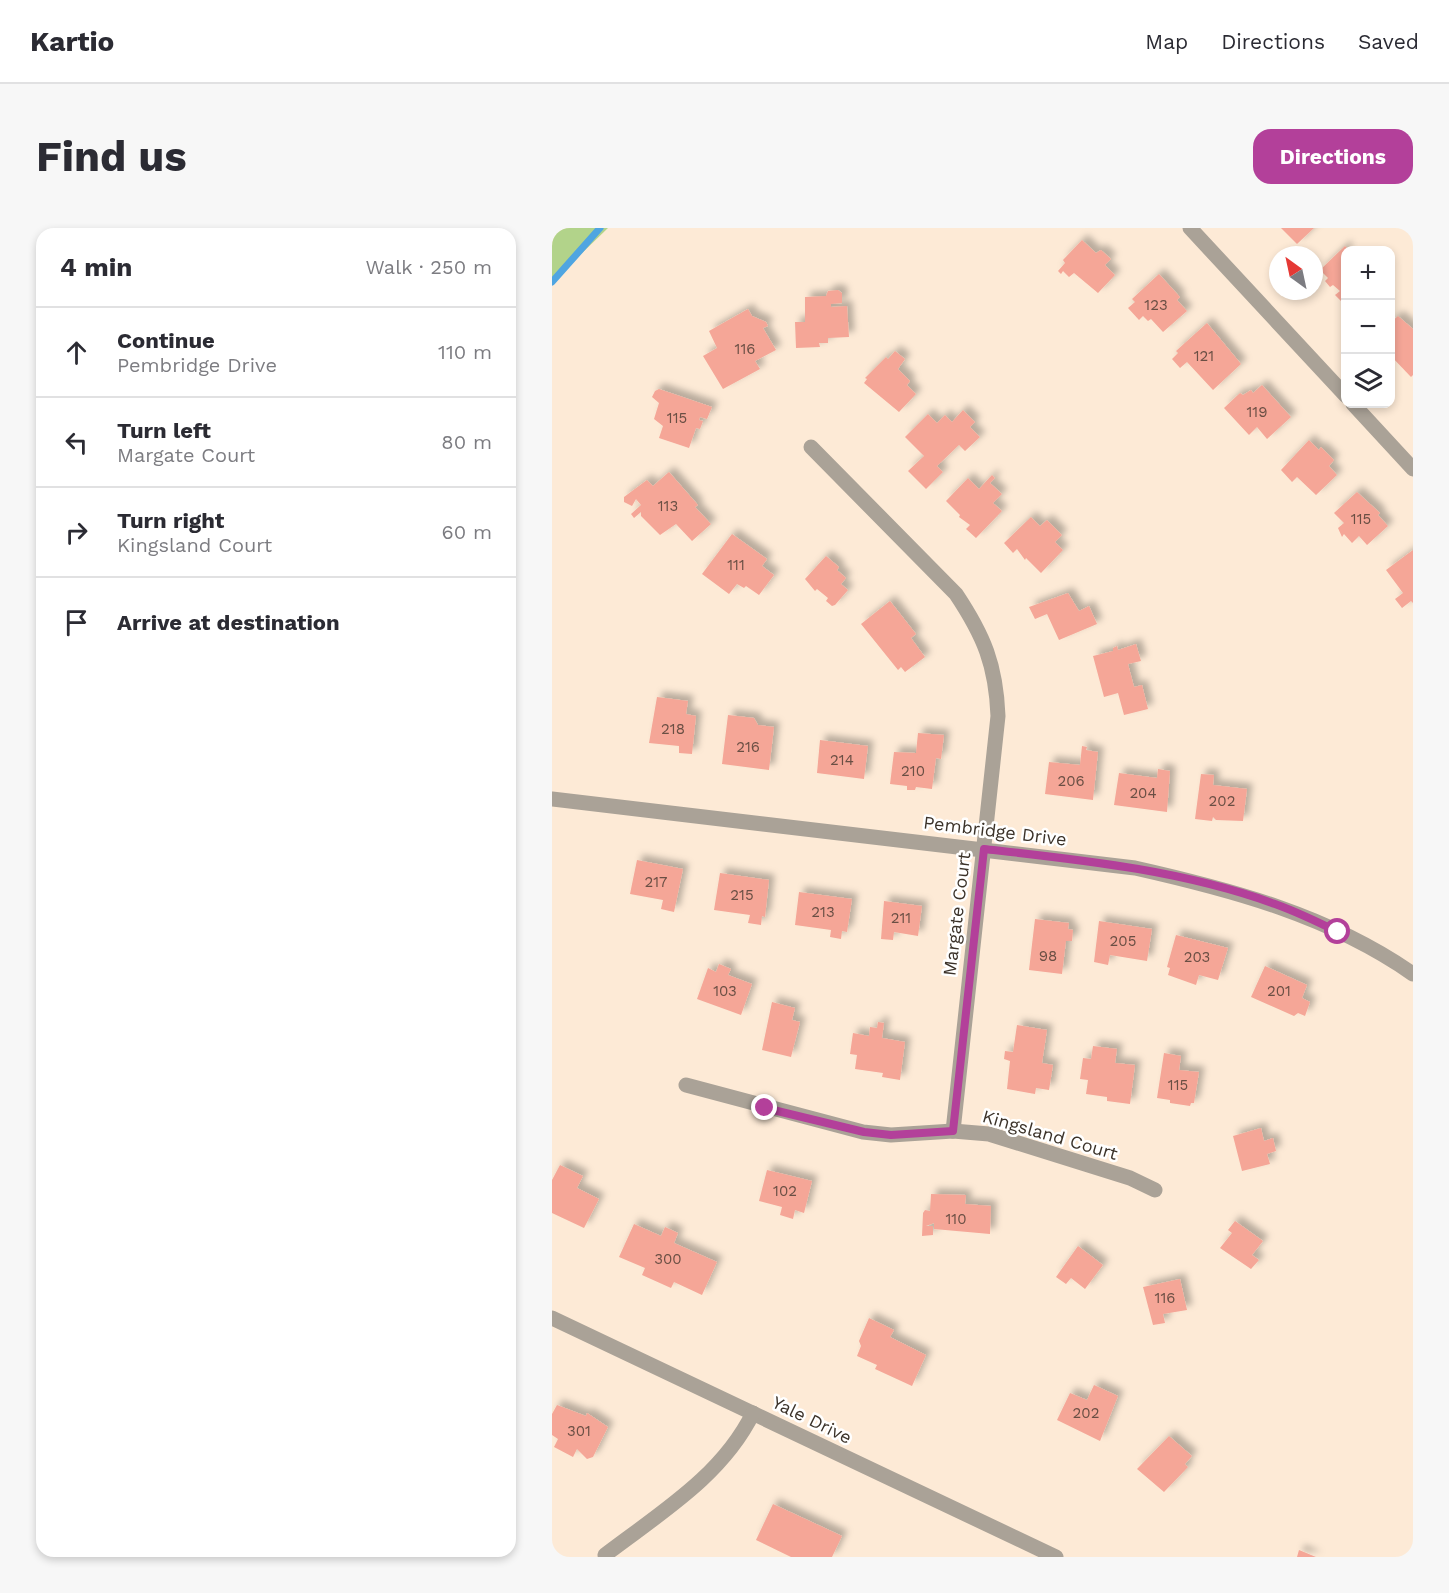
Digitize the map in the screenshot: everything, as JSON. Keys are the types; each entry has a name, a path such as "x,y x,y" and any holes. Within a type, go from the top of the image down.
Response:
{"street":[{"path":"1190,228 1341,391"},
{"path":"1357,408 1413,469"},
{"name":"Margate Court","path":"811,447 956,594 990,653 997,684 998,716 953,1131"},
{"name":"Pembridge Drive","path":"552,799 1135,868 1248,895 1338,932 1413,974"},
{"name":"Kingsland Court","path":"686,1085 864,1132 891,1135 953,1131 989,1134 1130,1178 1155,1190"},
{"name":"Yale Drive","path":"552,1318 1056,1557"},
{"path":"605,1555 719,1466 742,1436 753,1413"}],"green space":[{"path":"552,228 608,228 552,282"}],"building":[{"path":"1281,228 1314,228 1297,244"},
{"path":"1082,240 1096,253 1101,250 1111,259 1105,265 1115,275 1098,293 1074,273 1069,277 1063,271 1061,274 1058,271 1065,263 1063,260"},
{"path":"1341,250 1341,301 1335,295 1340,291 1333,285 1330,287 1325,281 1328,278 1323,273 1323,267"},
{"path":"1159,274 1180,297 1177,300 1187,311 1163,332 1151,319 1148,321 1143,316 1139,320 1128,308 1135,302 1132,299"},
{"path":"838,290 842,293 842,303 831,304 831,307 847,306 849,337 828,338 828,343 819,343 820,347 796,348 795,322 805,322 805,297 826,296 828,291"},
{"path":"748,309 752,316 766,322 768,326 763,328 776,350 755,361 760,369 723,389 703,356 717,348 709,331"},
{"path":"1398,316 1413,329 1413,375 1411,377 1395,360 1395,319"},
{"path":"1207,323 1241,364 1213,390 1187,362 1180,368 1172,359 1178,353 1176,351"},
{"path":"895,351 905,359 898,369 910,381 907,385 916,394 899,412 864,383 867,379 865,378"},
{"path":"1262,385 1291,417 1267,439 1257,427 1249,435 1224,408 1240,393 1243,395 1251,390 1253,393"},
{"path":"659,389 712,407 707,419 700,417 699,420 703,421 700,429 696,428 689,448 659,438 663,426 654,419 659,403 652,397"},
{"path":"963,410 975,422 970,427 980,437 965,451 959,445 937,466 943,472 926,489 908,471 924,456 905,437 928,414 937,423 945,415 952,422"},
{"path":"1309,440 1319,450 1321,447 1334,460 1329,466 1337,475 1316,495 1297,477 1292,482 1281,470"},
{"path":"669,472 698,505 695,507 711,524 692,541 676,524 660,535 641,516 641,512 634,518 631,514 641,505 636,499 632,506 624,502 624,497 647,480 653,486"},
{"path":"992,475 995,478 990,483 1002,494 993,503 1002,511 976,538 966,529 970,525 959,517 960,515 946,501 968,478 979,489"},
{"path":"1357,492 1380,513 1378,515 1388,526 1367,545 1359,536 1352,543 1344,534 1342,537 1338,528 1344,523 1334,513"},
{"path":"1031,517 1040,526 1047,520 1062,535 1055,542 1063,550 1041,573 1026,558 1025,560 1017,549 1013,553 1004,543"},
{"path":"732,534 767,559 762,566 774,575 759,595 746,586 744,588 737,584 729,594 702,574"},
{"path":"1413,550 1413,603 1411,601 1402,608 1395,599 1403,593 1386,570"},
{"path":"826,556 839,567 837,570 846,578 841,584 848,590 832,606 826,601 828,598 817,589 815,591 805,579"},
{"path":"1068,593 1079,611 1089,606 1097,624 1059,640 1047,614 1035,619 1029,607"},
{"path":"890,601 916,634 911,638 925,657 905,672 901,667 898,670 861,624"},
{"path":"1136,644 1141,661 1128,664 1134,687 1142,685 1148,709 1124,715 1118,693 1104,697 1093,656 1113,651 1113,648 1117,646 1118,650"},
{"path":"657,697 688,701 686,714 696,716 692,754 679,753 679,746 649,743"},
{"path":"728,715 754,718 758,725 774,727 769,770 722,764"},
{"path":"918,733 944,735 941,759 936,758 932,789 916,787 915,790 907,790 907,786 890,784 894,752 916,753"},
{"path":"820,740 868,746 864,779 817,773"},
{"path":"1082,746 1087,747 1086,750 1098,752 1093,800 1045,794 1049,762 1080,765"},
{"path":"1158,769 1170,771 1167,812 1114,805 1119,773 1157,778"},
{"path":"1201,774 1214,775 1213,785 1247,789 1243,821 1216,820 1213,817 1212,821 1195,819"},
{"path":"637,860 683,869 674,912 661,909 663,900 630,894"},
{"path":"720,873 769,880 765,917 762,916 761,925 748,923 750,915 714,910"},
{"path":"799,892 852,899 847,932 842,931 841,939 830,937 831,930 795,925"},
{"path":"884,901 922,906 918,936 894,932 893,940 881,939"},
{"path":"1035,919 1069,923 1068,929 1073,930 1072,941 1066,941 1062,974 1029,970"},
{"path":"1099,921 1152,929 1147,961 1110,955 1108,965 1094,962"},
{"path":"1176,935 1228,948 1218,980 1199,975 1196,985 1168,975 1170,968 1167,967"},
{"path":"719,964 731,969 728,975 752,984 741,1015 697,999 708,968 716,972"},
{"path":"1265,966 1307,985 1302,998 1310,1002 1305,1016 1298,1013 1294,1016 1251,997"},
{"path":"772,1002 795,1008 792,1020 800,1022 791,1057 762,1050"},
{"path":"878,1022 884,1023 882,1038 905,1042 900,1080 882,1077 883,1073 855,1069 857,1055 850,1054 853,1033 869,1036 870,1027 877,1028"},
{"path":"1017,1025 1047,1030 1042,1063 1053,1065 1049,1090 1036,1088 1035,1094 1007,1089 1010,1061 1004,1059 1005,1051 1013,1052"},
{"path":"1093,1046 1117,1049 1115,1063 1135,1065 1130,1104 1107,1101 1107,1097 1086,1094 1088,1080 1080,1079 1083,1058 1091,1059"},
{"path":"1164,1053 1181,1056 1179,1070 1199,1072 1194,1103 1190,1106 1157,1098"},
{"path":"1261,1128 1264,1141 1273,1138 1276,1151 1267,1154 1270,1164 1242,1171 1233,1136"},
{"path":"560,1165 583,1176 577,1188 599,1199 584,1228 552,1213 552,1180"},
{"path":"767,1170 812,1181 804,1213 795,1210 793,1219 780,1215 782,1207 759,1201"},
{"path":"931,1194 966,1195 965,1204 991,1206 990,1234 934,1229 934,1223 926,1226 933,1226 933,1235 922,1236 923,1213 925,1210 930,1211"},
{"path":"1235,1221 1263,1241 1252,1255 1259,1260 1251,1269 1220,1248 1232,1233 1228,1230"},
{"path":"634,1224 661,1236 665,1227 678,1233 674,1243 717,1262 702,1295 674,1282 671,1288 642,1275 645,1268 619,1257"},
{"path":"1078,1246 1103,1265 1085,1289 1071,1278 1066,1284 1056,1277"},
{"path":"1180,1279 1187,1310 1163,1314 1165,1323 1153,1325 1143,1287"},
{"path":"869,1318 894,1330 890,1337 926,1355 912,1386 875,1369 877,1365 857,1356 861,1346 859,1341"},
{"path":"1094,1385 1118,1396 1100,1441 1057,1420 1070,1393 1087,1400"},
{"path":"557,1405 586,1416 587,1413 608,1427 593,1457 587,1459 577,1449 573,1457 554,1447 558,1439 552,1435 552,1414"},
{"path":"1169,1436 1192,1456 1185,1464 1188,1467 1164,1492 1137,1469"},
{"path":"773,1504 842,1536 832,1557 791,1557 756,1540"},
{"path":"1299,1550 1316,1557 1297,1557"}],"waterway":[{"path":"552,282 600,228"}],"route":[{"path":"765,1108 864,1132 891,1135 953,1131 984,849 1135,868 1200,883 1277,905 1338,932"}]}
